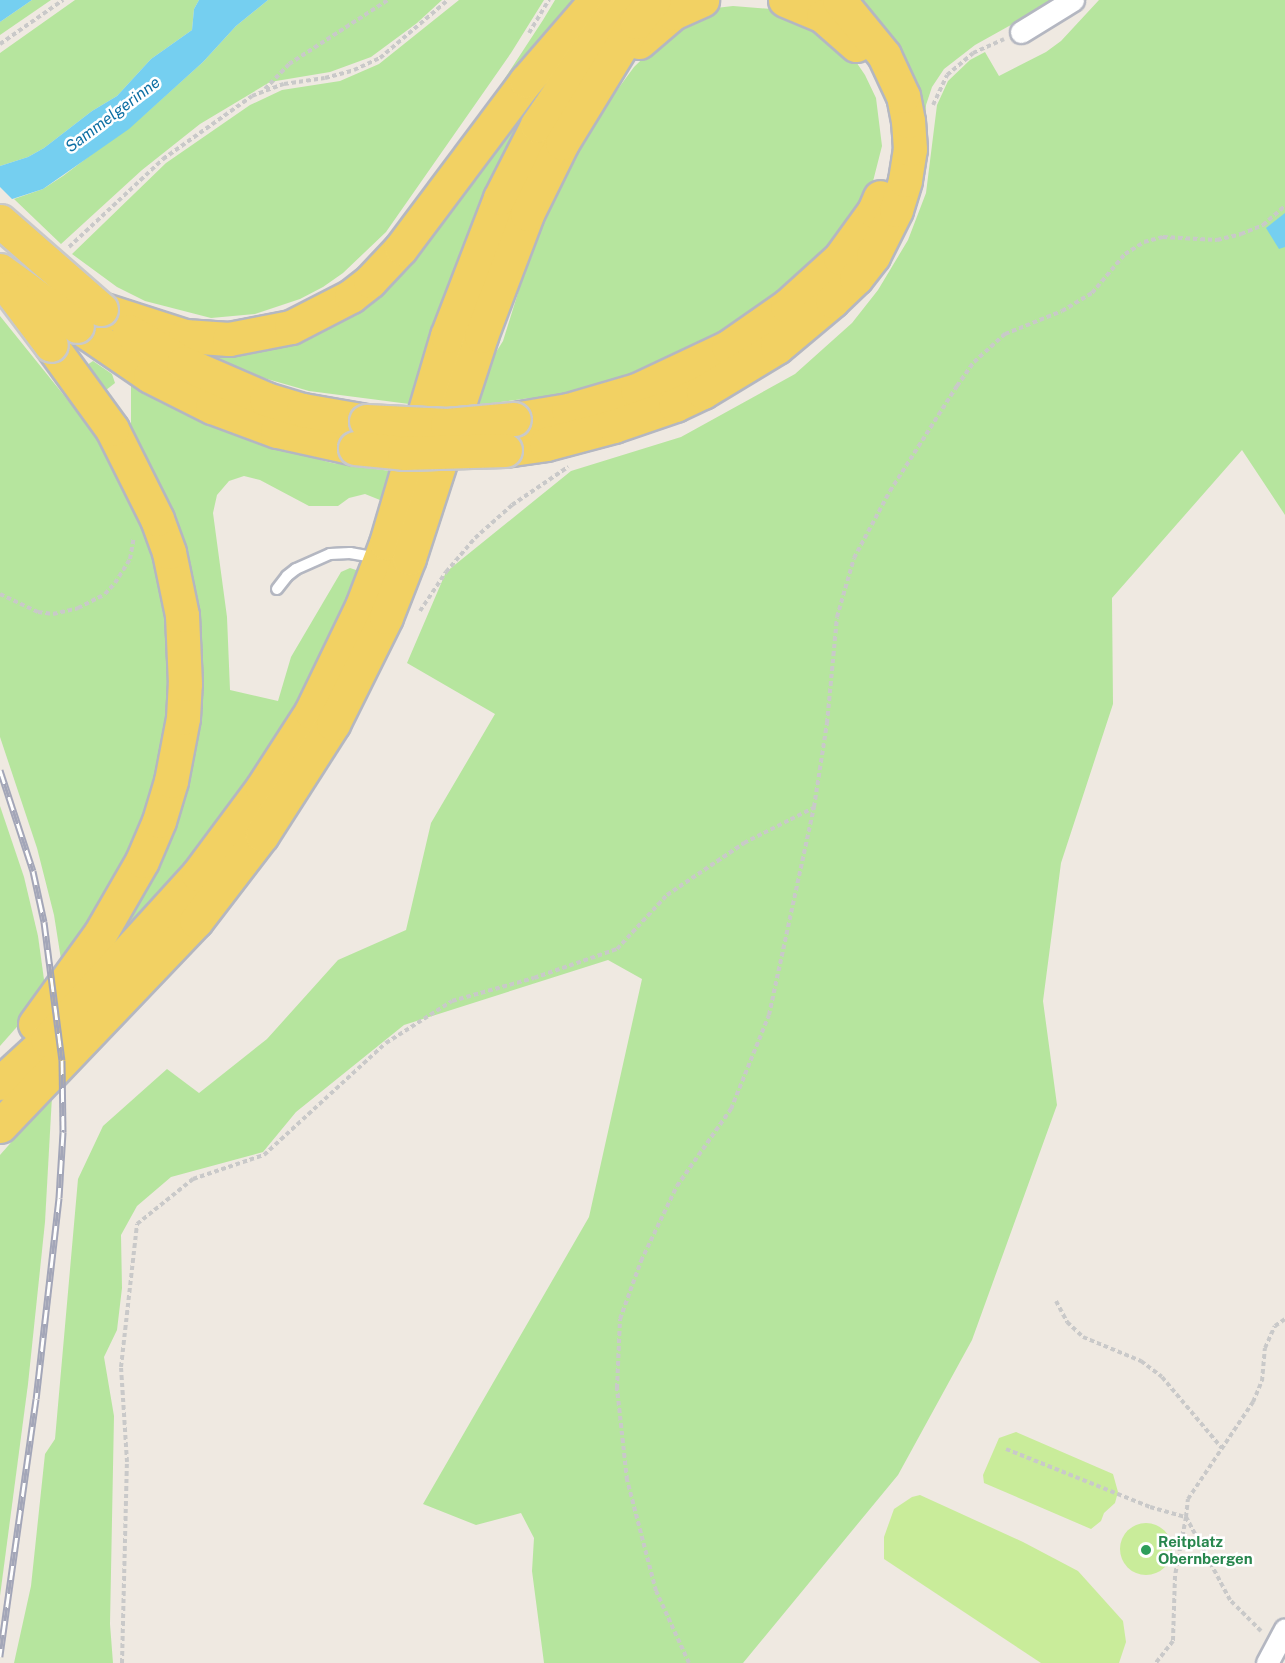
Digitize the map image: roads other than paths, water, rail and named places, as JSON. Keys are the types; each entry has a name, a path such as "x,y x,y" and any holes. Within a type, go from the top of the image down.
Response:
{"main road":[{"path":"0,270 77,327 229,339 291,327 351,296 370,281 402,248 526,81 596,0"},
{"path":"0,1083 47,1040 198,874 262,788 322,691 362,606 380,559 447,336 500,198 537,125 622,0"},
{"path":"0,1126 196,921 262,835 328,732 386,617 409,558 481,336 514,245 562,143 636,22 654,0"},
{"path":"592,94 659,22 702,0"},
{"path":"0,277 150,376 212,407 277,431 360,434 404,453 510,435 577,408 637,390 728,347 787,306 816,281 840,258 874,211 890,166 893,145 891,124 880,81 868,62 837,27 808,8 785,0"},
{"path":"510,435 546,444 614,426 675,405 702,392 777,347 832,301 873,256 896,210 906,180 910,149 908,122 903,96 884,55 839,0"},
{"path":"0,221 77,327 112,429 157,519 169,552 182,615 185,652 183,718 178,751 159,821 122,898 69,980 0,1066"}],"street":[{"path":"1021,33 1072,0"}],"lane":[{"path":"277,589 296,569 330,554 350,553 380,559"}],"water":[{"path":"0,0 32,0 0,22"},
{"name":"Sammelgerinne","path":"199,0 268,0 236,26 203,62 129,129 43,189 0,203 0,166 28,157 44,148 92,111 117,96 151,59 192,30 194,9"},
{"path":"1285,213 1285,247 1279,249 1266,228"}],"railway":[{"path":"0,770 33,871 44,922 62,1060 63,1132 59,1198 36,1399 0,1656"}],"place":[{"name":"Reitplatz Obernbergen","path":"1146,1550"}]}
